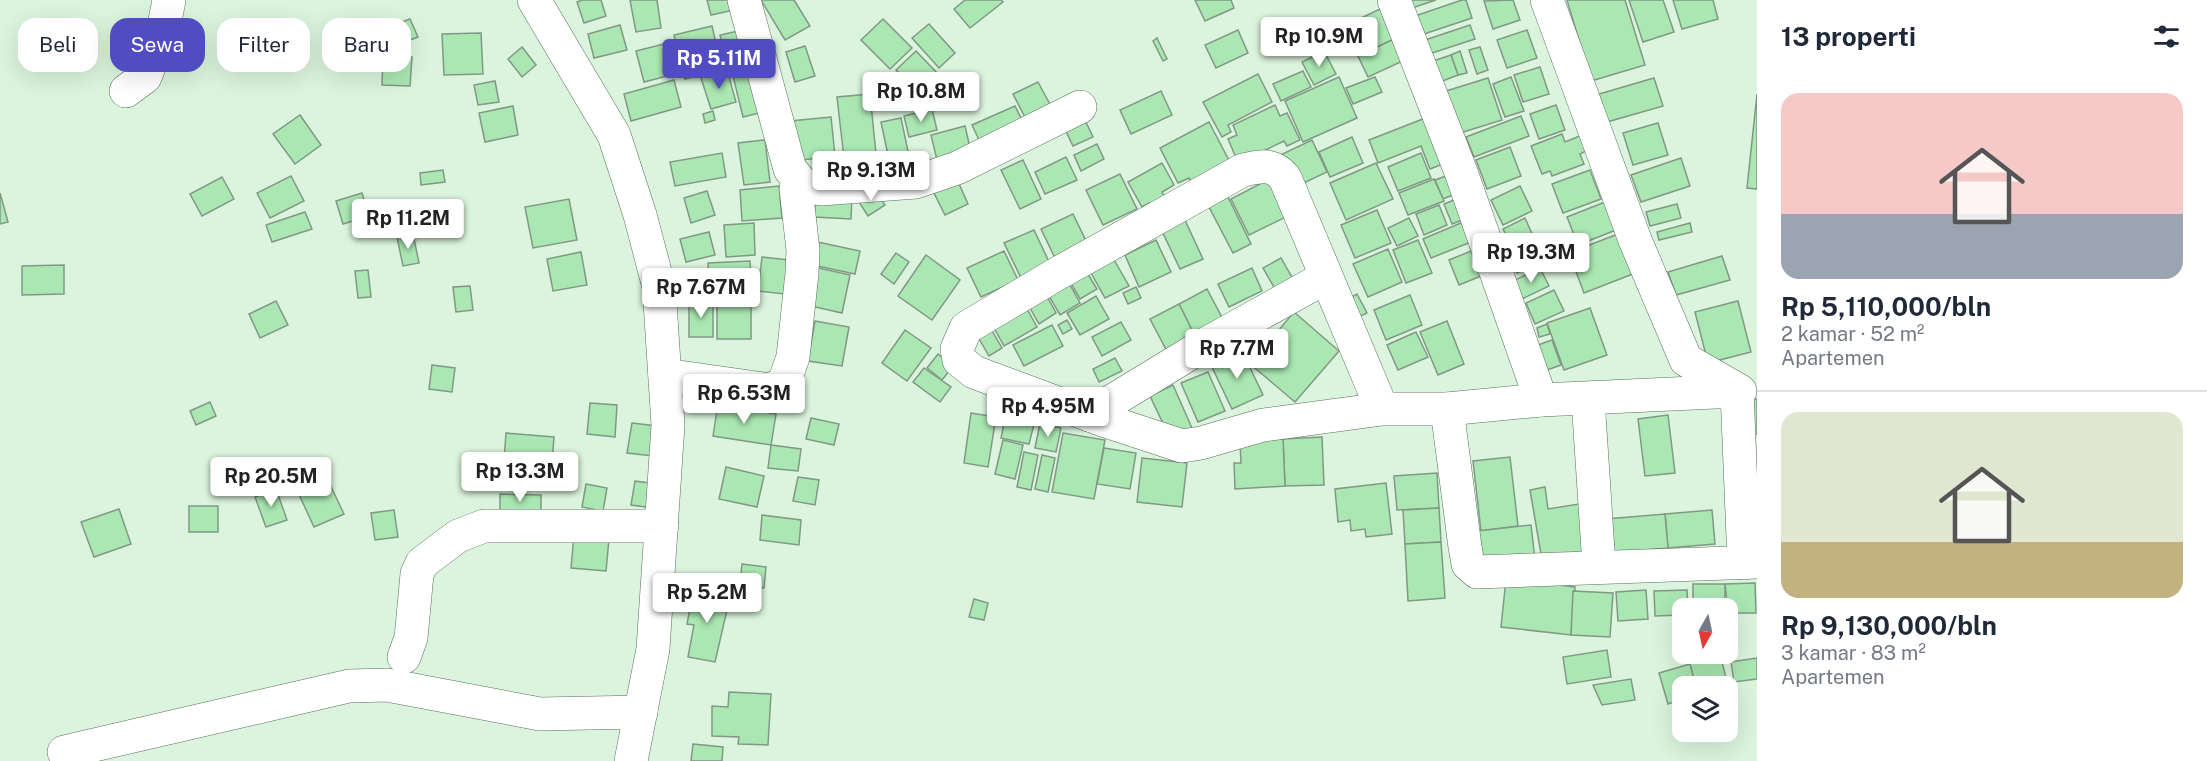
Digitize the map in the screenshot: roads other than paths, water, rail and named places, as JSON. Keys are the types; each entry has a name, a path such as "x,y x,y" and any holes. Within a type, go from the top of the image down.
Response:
{"street":[{"path":"126,91 145,77 163,31 170,0"},
{"path":"534,0 614,135 640,214 659,287 668,425 653,649 631,761"},
{"path":"744,0 790,169 805,187 822,189 916,182 957,168 1080,107"},
{"path":"1394,0 1461,172 1541,400"},
{"path":"1547,0 1635,240 1686,360 1747,391"},
{"path":"1382,409 1285,178 1273,167 1263,166 1233,176 1055,275 966,328 957,349 959,360 974,372 1089,415 1182,446 1201,443 1263,425 1382,409 1447,409 1541,400 1747,391"},
{"path":"665,375 770,390 784,383 793,357 802,273 803,250 796,189 798,181"},
{"path":"1089,415 1204,345 1326,277"},
{"path":"1447,409 1468,564 1477,572 1750,562 1747,391"},
{"path":"1588,399 1599,566"},
{"path":"404,657 411,638 417,574 422,563 458,536 484,526 662,526"},
{"path":"64,752 349,686 387,685 540,714 641,712"}]}
